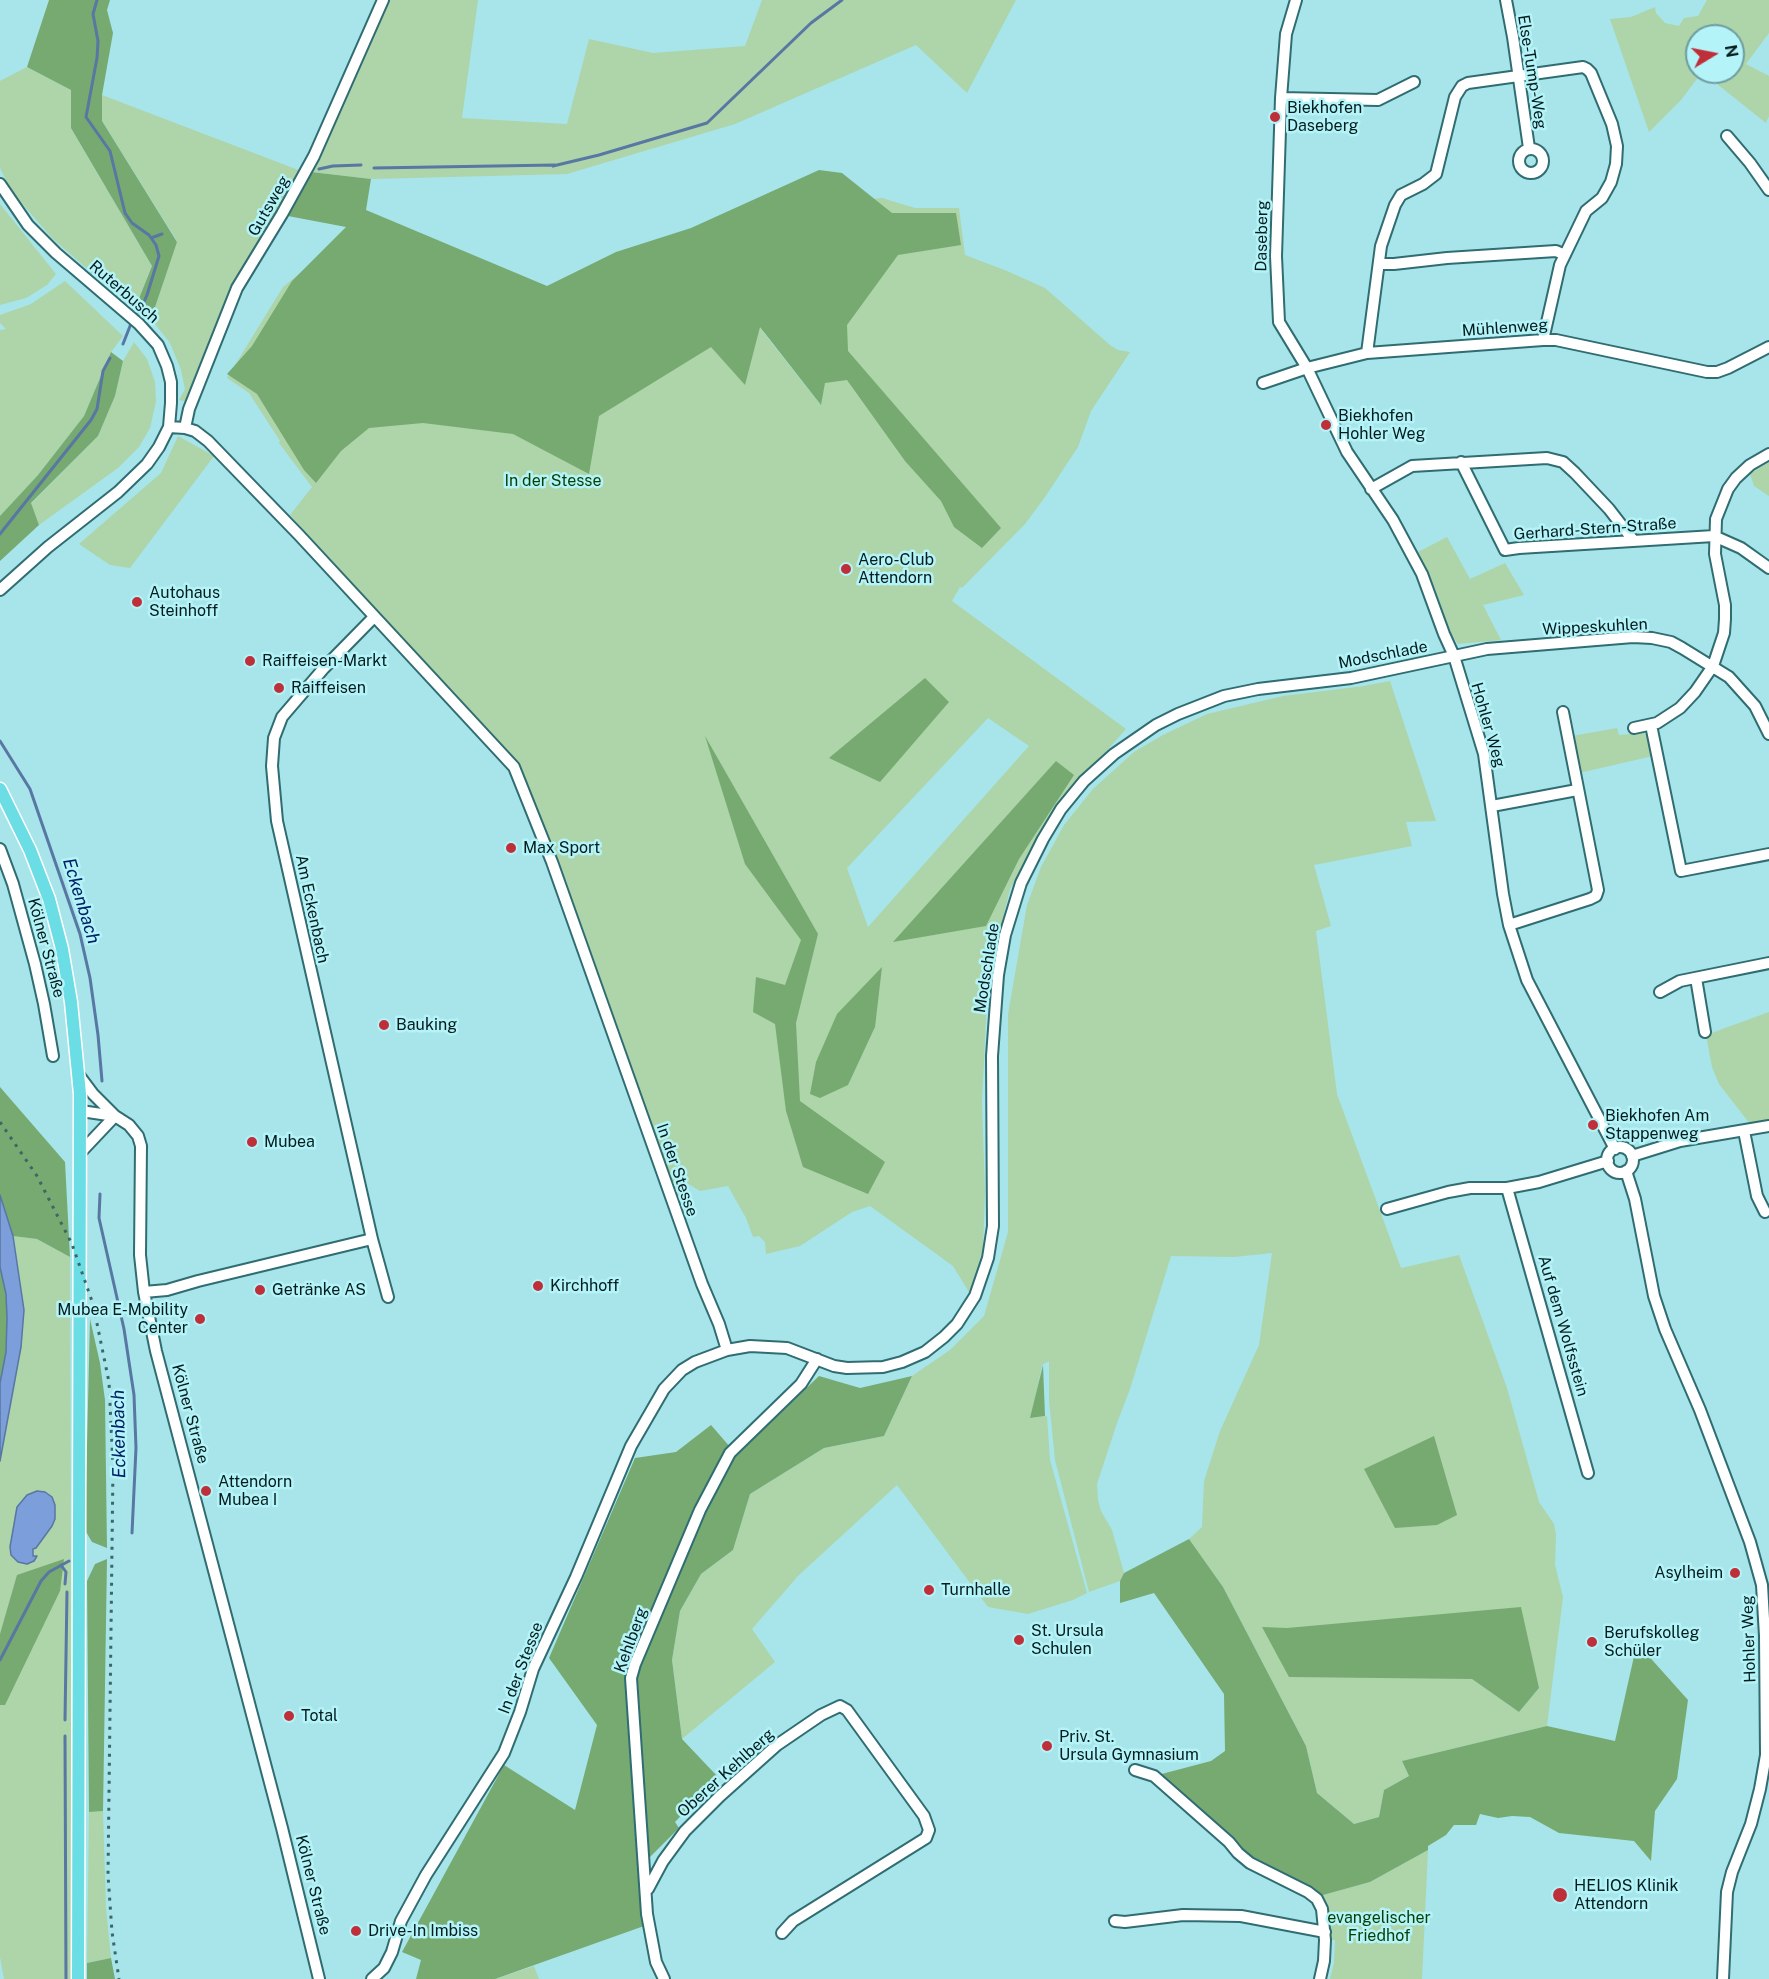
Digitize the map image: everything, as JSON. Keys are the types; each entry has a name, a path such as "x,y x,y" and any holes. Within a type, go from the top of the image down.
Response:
{"main road":[{"name":"Kölner Straße","path":"0,789 30,850 49,899 63,950 71,1002 81,1111 78,1434 78,1979"}],"street":[{"name":"Gutsweg","path":"185,428 189,410 237,288 314,156 383,0"},
{"name":"Daseberg","path":"1296,0 1286,33 1281,98 1276,237 1278,313 1282,329 1307,368"},
{"name":"Else-Tump-Weg","path":"1506,0 1529,148"},
{"path":"1367,353 1381,246 1397,199 1436,174 1455,97 1461,86 1468,83 1576,67 1587,69 1600,92 1612,124 1617,146 1616,164 1611,182 1602,198 1586,211 1565,255 1543,340"},
{"path":"1281,98 1378,100 1414,82"},
{"path":"1727,136 1769,190"},
{"name":"Ruterbusch","path":"0,184 28,225 56,253 139,324 158,345 167,366 171,393 169,427 159,447 132,479 48,547 0,590"},
{"path":"1380,264 1556,251 1565,255"},
{"name":"Mühlenweg","path":"1307,368 1367,353 1556,340 1707,372 1717,372 1769,347"},
{"path":"1263,383 1307,368"},
{"name":"Hohler Weg","path":"1307,368 1347,452 1393,520 1422,574 1454,656 1484,754 1503,894 1509,925 1527,980 1616,1149"},
{"name":"In der Stesse","path":"169,427 185,428 201,434 299,535 518,774 552,862 727,1350 695,1362 682,1370 656,1401 631,1446 576,1578 537,1661 504,1754 426,1875 401,1921 392,1952 384,1968 372,1979"},
{"path":"1634,728 1651,725 1680,708 1695,693 1713,666 1724,633 1725,619 1725,605 1715,554 1716,519 1728,489 1743,470 1769,454"},
{"path":"1371,489 1412,466 1547,458 1563,462 1609,509 1633,540"},
{"name":"Gerhard-Stern-Straße","path":"1461,462 1505,550 1714,536"},
{"path":"1714,536 1741,548 1769,568"},
{"name":"Am Eckenbach","path":"374,617 324,668 282,717 274,738 272,766 277,820 372,1239 388,1297"},
{"name":"Wippeskuhlen","path":"1454,656 1488,649 1633,637 1671,642 1713,666 1743,690 1755,705 1769,734"},
{"name":"Modschlade","path":"727,1350 750,1346 787,1348 834,1366 883,1367 925,1352 957,1324 975,1296 988,1258 993,1226 992,1056 998,975 1005,935 1026,870 1061,809 1084,781 1114,754 1156,725 1224,696 1258,689 1351,678 1454,656"},
{"path":"1509,925 1596,896 1598,890 1563,712"},
{"path":"1651,725 1681,871 1769,854"},
{"path":"1492,806 1577,790"},
{"name":"Kölner Straße","path":"0,849 35,964 52,1056"},
{"path":"1660,992 1680,981 1769,963"},
{"path":"1696,978 1706,1032"},
{"name":"Kölner Straße","path":"78,1074 93,1094 115,1116 129,1125 138,1136 141,1146 140,1255 144,1292 156,1351 282,1828 319,1979"},
{"path":"81,1111 115,1116"},
{"path":"81,1152 115,1116"},
{"path":"1632,1156 1680,1142 1769,1126"},
{"path":"1744,1131 1757,1196 1766,1212"},
{"path":"1616,1149 1627,1149 1632,1156 1631,1167 1626,1172 1614,1171 1608,1161 1610,1154 1616,1149"},
{"path":"1387,1209 1470,1188 1507,1188 1539,1182 1608,1161"},
{"name":"Hohler Weg","path":"1626,1172 1635,1199 1654,1296 1665,1329 1708,1432 1749,1542 1762,1585 1766,1755 1751,1824 1732,1872 1727,1892 1723,1979"},
{"name":"Auf dem Wolfsstein","path":"1507,1188 1588,1473"},
{"path":"144,1292 167,1290 372,1239"},
{"name":"Kehlberg","path":"664,1979 656,1962 650,1937 631,1678 700,1510 730,1453 801,1384 817,1359"},
{"name":"Oberer Kehlberg","path":"647,1892 658,1869 685,1831 720,1796 777,1744 821,1715 840,1706 847,1710 924,1816 929,1830 926,1838 794,1921 782,1933"},
{"path":"1135,1770 1154,1776 1250,1863 1308,1892 1317,1899 1322,1909 1325,1932 1324,1961 1320,1979"},
{"path":"1115,1921 1125,1922 1183,1915 1241,1916 1325,1932"}],"green space":[{"path":"49,0 110,0 107,10 113,33 102,95 102,121 177,242 151,319 136,306 152,266 71,128 71,90 27,67"},
{"path":"388,0 478,0 462,118 567,124 589,39 653,53 745,46 762,0 1016,0 967,93 916,45 735,124 567,174 371,179 311,172"},
{"path":"1707,0 1769,0 1769,33 1746,64 1769,76 1769,116 1766,123 1717,84 1745,84 1745,24 1685,24 1685,84 1693,84 1681,100 1649,132 1610,19 1631,17 1655,7 1656,13 1665,23 1679,26 1684,18 1698,16"},
{"path":"27,67 71,90 71,128 152,266 136,306 93,274 52,238 12,192 0,168 0,81"},
{"path":"102,95 301,171 233,285 188,402 179,400 185,389 181,370 170,343 151,319 177,241 102,121"},
{"path":"819,170 842,173 892,213 956,213 961,245 898,255 847,325 848,351 1001,528 982,548 954,527 941,501 905,461 847,380 825,383 821,405 760,327 745,385 711,347 599,416 589,474 513,434 423,423 369,428 341,451 316,483 304,470 257,394 227,374 252,346 292,281 346,227 288,216 311,172 371,179 366,210 547,286 616,252 691,228"},
{"name":"In der Stesse","path":"882,198 915,208 959,208 965,255 1045,288 1110,345 1118,350 1130,352 1091,411 1078,447 1045,497 1025,524 962,588 960,587 952,601 1126,729 1077,784 1041,835 1010,889 988,979 982,1102 985,1192 983,1250 969,1292 953,1266 870,1206 852,1212 800,1246 766,1254 765,1242 759,1236 753,1237 746,1218 728,1186 700,1191 682,1180 678,1204 516,763 290,515 312,487 279,443 280,441 249,393 227,378 283,287 316,260 529,295 837,203","holes":["759,327 822,397 821,404 820,404","988,718 1029,746 868,927 847,868","875,1027 848,1084 821,1097"]},
{"path":"0,204 56,274 47,285 26,298 0,305"},
{"path":"65,281 123,336 111,352 84,416 38,475 0,516 0,330 6,329 0,323 0,315 31,304"},
{"path":"134,342 147,359 155,382 156,401 150,428 139,447 118,468 39,525 31,504 98,436 115,396 123,361"},
{"path":"111,352 123,361 115,396 98,436 31,503 39,525 0,561 0,516 38,475 84,416"},
{"path":"178,436 214,456 130,568 110,565 79,544 161,473"},
{"path":"1769,462 1769,496 1754,486 1750,474"},
{"path":"1447,537 1470,579 1505,563 1524,595 1483,605 1501,640 1458,644 1451,634 1435,589 1418,552"},
{"path":"925,678 949,702 880,782 829,758"},
{"path":"1390,681 1436,821 1406,822 1412,846 1314,865 1331,926 1316,931 1337,1094 1401,1268 1459,1255 1507,1388 1539,1502 1554,1524 1555,1565 1563,1597 1547,1726 1402,1761 1409,1776 1384,1790 1379,1817 1354,1824 1317,1793 1306,1746 1223,1587 1189,1539 1202,1527 1204,1481 1220,1431 1259,1345 1272,1253 1234,1257 1171,1256 1130,1389 1097,1484 1101,1511 1112,1530 1124,1573 1120,1581 1089,1592 1055,1460 1049,1400 1049,1361 1042,1365 1031,1418 1047,1416 1050,1460 1087,1593 1073,1600 1028,1614 988,1607 897,1485 798,1576 752,1629 775,1662 682,1739 672,1660 680,1611 701,1574 733,1550 750,1494 824,1448 884,1436 912,1376 950,1350 984,1316 1008,1232 1008,1014 1027,905 1041,867 1064,825 1093,789 1134,752 1207,714 1283,696","holes":["1263,1628 1287,1628 1539,1688 1519,1712 1472,1679"]},
{"path":"1617,728 1619,735 1644,733 1649,737 1653,756 1579,773 1572,736"},
{"path":"705,736 818,934 796,1023 800,1101 885,1162 868,1194 803,1167 786,1111 775,1024 753,1012 756,977 785,985 801,940 745,864"},
{"path":"1056,761 1074,775 1019,859 986,926 893,942"},
{"path":"882,967 875,1027 848,1085 820,1098 810,1094 816,1062 837,1014"},
{"path":"1769,1012 1769,1126 1754,1129 1719,1084 1712,1067 1706,1035"},
{"path":"0,1087 65,1162 70,1257 37,1239 13,1236 0,1195"},
{"path":"13,1236 37,1239 70,1257 72,1979 4,1979 0,1957 0,1461 10,1404 20,1279"},
{"path":"0,1267 6,1294 7,1318 6,1352 0,1382"},
{"path":"90,1319 100,1363 105,1400 107,1548 92,1542 85,1530"},
{"path":"1043,1365 1045,1416 1030,1418"},
{"path":"819,1376 860,1388 912,1376 884,1436 824,1448 750,1494 733,1550 701,1574 680,1611 672,1660 682,1739 718,1777 675,1822 679,1828 639,1868 644,1926 495,1979 416,1979 421,1960 402,1952 504,1765 575,1810 597,1725 549,1658 635,1458 676,1452 711,1425 737,1455"},
{"path":"1434,1436 1457,1515 1437,1525 1395,1528 1364,1469"},
{"path":"1189,1539 1223,1587 1306,1746 1317,1793 1354,1824 1379,1817 1384,1790 1409,1776 1402,1761 1547,1726 1615,1741 1637,1643 1688,1700 1677,1779 1655,1811 1651,1861 1634,1841 1559,1833 1530,1817 1498,1818 1480,1814 1476,1825 1454,1825 1446,1835 1428,1846 1428,1850 1370,1882 1323,1895 1317,1899 1250,1863 1154,1776 1211,1761 1225,1751 1224,1694 1154,1593 1120,1603 1120,1581 1124,1573"},
{"path":"64,1559 60,1591 5,1705 0,1705 0,1634 17,1575"},
{"path":"107,1559 103,1811 89,1812 87,1581 95,1564"},
{"path":"1521,1607 1539,1688 1519,1712 1472,1679 1289,1677 1262,1627 1287,1628"},
{"path":"103,1811 106,1908 111,1958 87,1963 89,1812"},
{"name":"evangelischer Friedhof","path":"1428,1850 1422,1979 1330,1979 1334,1963 1335,1940 1325,1940 1317,1899 1323,1895 1370,1882"},
{"path":"111,1958 115,1979 87,1979 87,1963"},
{"path":"534,1966 539,1979 495,1979"}],"water":[{"path":"0,1195 13,1236 24,1310 21,1347 0,1461 0,1383 6,1352 7,1318 6,1294 0,1267"},
{"path":"37,1491 45,1492 52,1497 55,1505 55,1519 36,1548 33,1549 33,1556 37,1556 34,1561 27,1564 18,1562 11,1555 10,1547 17,1507 27,1495"}],"waterway":[{"name":"Eckenbach","path":"97,0 93,14 98,41 97,58 86,117 110,151 125,213 132,223 149,235 156,245 159,256 147,295 141,309 134,315"},
{"path":"374,168 555,165 553,166 707,123 811,23 842,0"},
{"path":"319,169 361,165"},
{"path":"151,238 162,234"},
{"name":"Eckenbach","path":"123,344 132,321"},
{"name":"Eckenbach","path":"0,534 91,420 97,409 103,371 110,358"},
{"name":"Eckenbach","path":"0,741 30,789 80,934 90,978 102,1081"},
{"name":"Eckenbach","path":"100,1194 99,1218 124,1329 134,1395 136,1448 132,1533"},
{"name":"Eckenbach","path":"0,1660 41,1581 49,1572 69,1561"},
{"path":"61,1565 66,1572 65,1584"},
{"path":"65,1720 67,1592"},
{"path":"65,1736 66,1979"}],"railway":[{"path":"0,1122 37,1176 72,1244 93,1304 109,1382 113,1467 108,1875 112,1932 119,1979"}],"place":[{"name":"Biekhofen Daseberg","path":"1275,117"},
{"name":"Biekhofen Hohler Weg","path":"1326,425"},
{"name":"Aero-Club Attendorn","path":"846,569"},
{"name":"Autohaus Steinhoff","path":"137,602"},
{"name":"Raiffeisen-Markt","path":"250,661"},
{"name":"Raiffeisen","path":"279,688"},
{"name":"Max Sport","path":"511,848"},
{"name":"Bauking","path":"384,1025"},
{"name":"Biekhofen Am Stappenweg","path":"1593,1125"},
{"name":"Mubea","path":"252,1142"},
{"name":"Kirchhoff","path":"538,1286"},
{"name":"Getränke AS","path":"260,1290"},
{"name":"Mubea E-Mobility Center","path":"200,1319"},
{"name":"Attendorn Mubea I","path":"206,1491"},
{"name":"Asylheim","path":"1735,1573"},
{"name":"Turnhalle","path":"929,1590"},
{"name":"St. Ursula Schulen","path":"1019,1640"},
{"name":"Berufskolleg Schüler","path":"1592,1642"},
{"name":"Total","path":"289,1716"},
{"name":"Priv. St. Ursula Gymnasium","path":"1047,1746"},
{"name":"HELIOS Klinik Attendorn","path":"1560,1895"},
{"name":"Drive-In Imbiss","path":"356,1931"}]}
